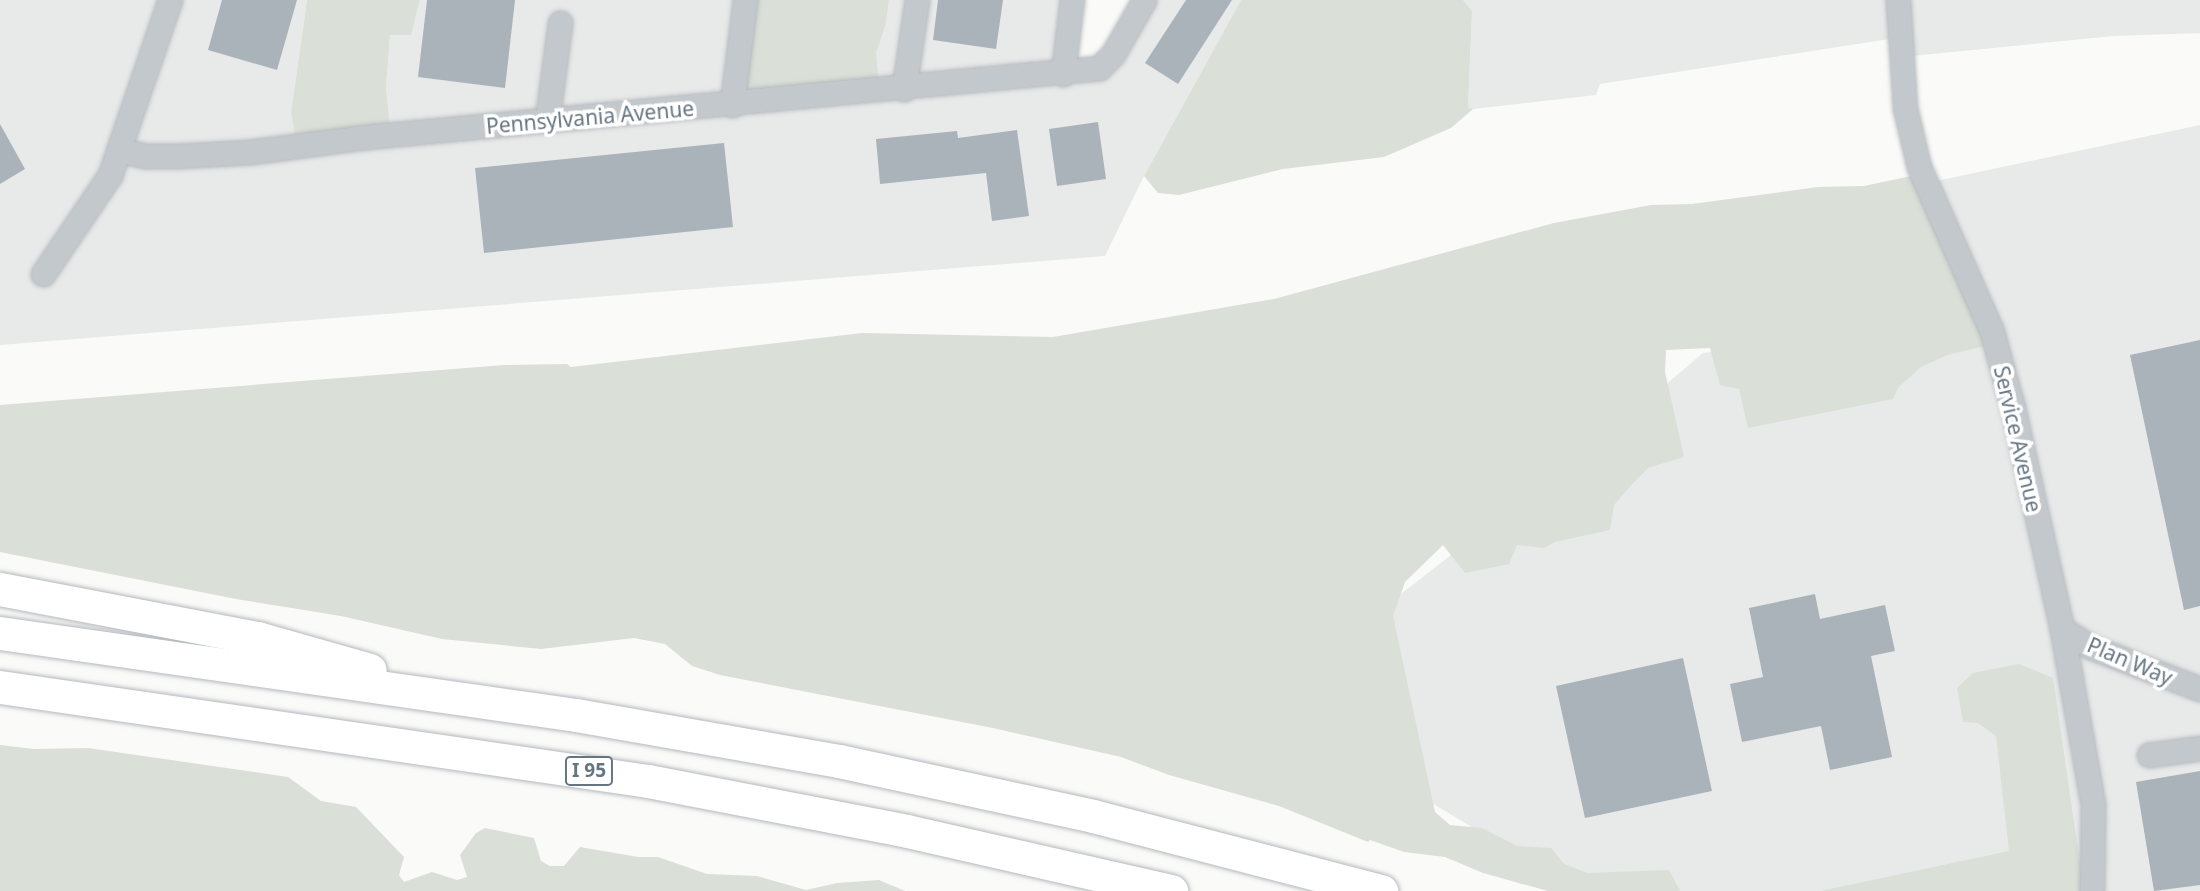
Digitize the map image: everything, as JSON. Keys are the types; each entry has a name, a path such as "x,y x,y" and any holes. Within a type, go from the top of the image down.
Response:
{"highway":[{"path":"0,589 278,643 354,664 448,697"},
{"path":"0,633 640,726 877,769 1157,831 1381,891"},
{"name":"I 95","path":"0,689 648,781 907,831 1171,891"}],"street":[{"path":"43,274 110,175 170,0"},
{"path":"732,104 745,0"},
{"path":"904,89 917,0"},
{"path":"1063,74 1072,0"},
{"name":"Pennsylvania Avenue","path":"119,150 146,156 178,156 1063,74 1104,66 1144,0"},
{"name":"Service Avenue","path":"1898,0 1905,108 1919,167 1992,332 2013,408 2062,629 2093,804 2092,891"},
{"path":"547,121 561,23"},
{"name":"Plan Way","path":"2062,629 2091,647 2200,689"},
{"path":"2149,755 2200,748"}],"shaded area":[{"path":"0,0 307,0 291,112 391,132 386,88 390,35 411,34 420,0 743,0 876,53 886,24 889,0 1071,0 1063,68 1100,66 1142,0 1241,0 1144,176 1105,256 0,345"},
{"path":"307,0 420,0 411,35 390,35 386,88 391,133 297,144 291,112"},
{"path":"743,0 889,0 886,24 876,53 879,87 735,103"},
{"path":"1241,0 1463,0 1472,11 1468,108 1473,109 1451,128 1384,157 1283,169 1179,195 1158,193 1144,176"},
{"path":"1463,0 2200,0 2200,33 2114,36 1902,57 1896,38 1600,84 1596,95 1468,109 1472,11"},
{"path":"2200,125 2200,891 1602,891 1547,872 1425,799 1384,607 1610,432 1703,353 1927,322 1880,193"},
{"path":"1916,175 1993,344 1947,355 1921,367 1898,388 1893,399 1748,428 1739,389 1720,385 1710,348 1666,350 1665,372 1684,457 1648,468 1614,505 1610,530 1555,542 1544,548 1517,545 1509,564 1465,573 1443,545 1405,582 1393,616 1435,812 1450,825 1482,828 1517,846 1551,848 1564,864 1587,873 1669,870 1680,891 1548,891 1483,873 1445,857 1404,852 1370,840 1368,842 1279,806 1169,775 1121,757 993,728 720,675 692,666 665,644 634,638 541,649 442,639 341,616 236,599 0,552 0,405 504,365 567,364 571,367 862,333 1053,337 1274,299 1554,223 1651,205 1692,204 1818,187 1864,186"},
{"path":"2019,664 2053,678 2084,891 1821,891 2009,851 1996,736 1978,723 1963,722 1957,688 1973,673"},
{"path":"0,745 34,749 88,748 288,777 321,801 356,807 404,857 399,875 404,882 432,872 457,880 467,877 460,855 476,833 485,828 534,838 541,861 550,866 564,866 580,847 638,857 658,857 707,874 757,876 806,890 837,883 879,880 905,891 0,891"}],"building":[{"path":"222,0 297,0 277,70 208,50"},
{"path":"427,0 515,0 505,88 418,77"},
{"path":"938,0 1003,0 996,49 933,40"},
{"path":"1186,0 1232,0 1178,84 1145,63"},
{"path":"1098,122 1106,179 1057,186 1049,129"},
{"path":"0,124 25,169 0,184"},
{"path":"1017,130 1029,216 992,221 986,173 880,184 876,139 957,131 958,138"},
{"path":"724,143 733,227 484,253 475,168"},
{"path":"2200,340 2200,606 2184,610 2130,355"},
{"path":"1815,594 1820,619 1885,605 1895,651 1871,656 1892,757 1830,770 1821,726 1742,742 1730,684 1763,677 1749,608"},
{"path":"1683,658 1712,791 1585,818 1556,686"},
{"path":"2200,771 2200,885 2154,891 2136,782"}]}
